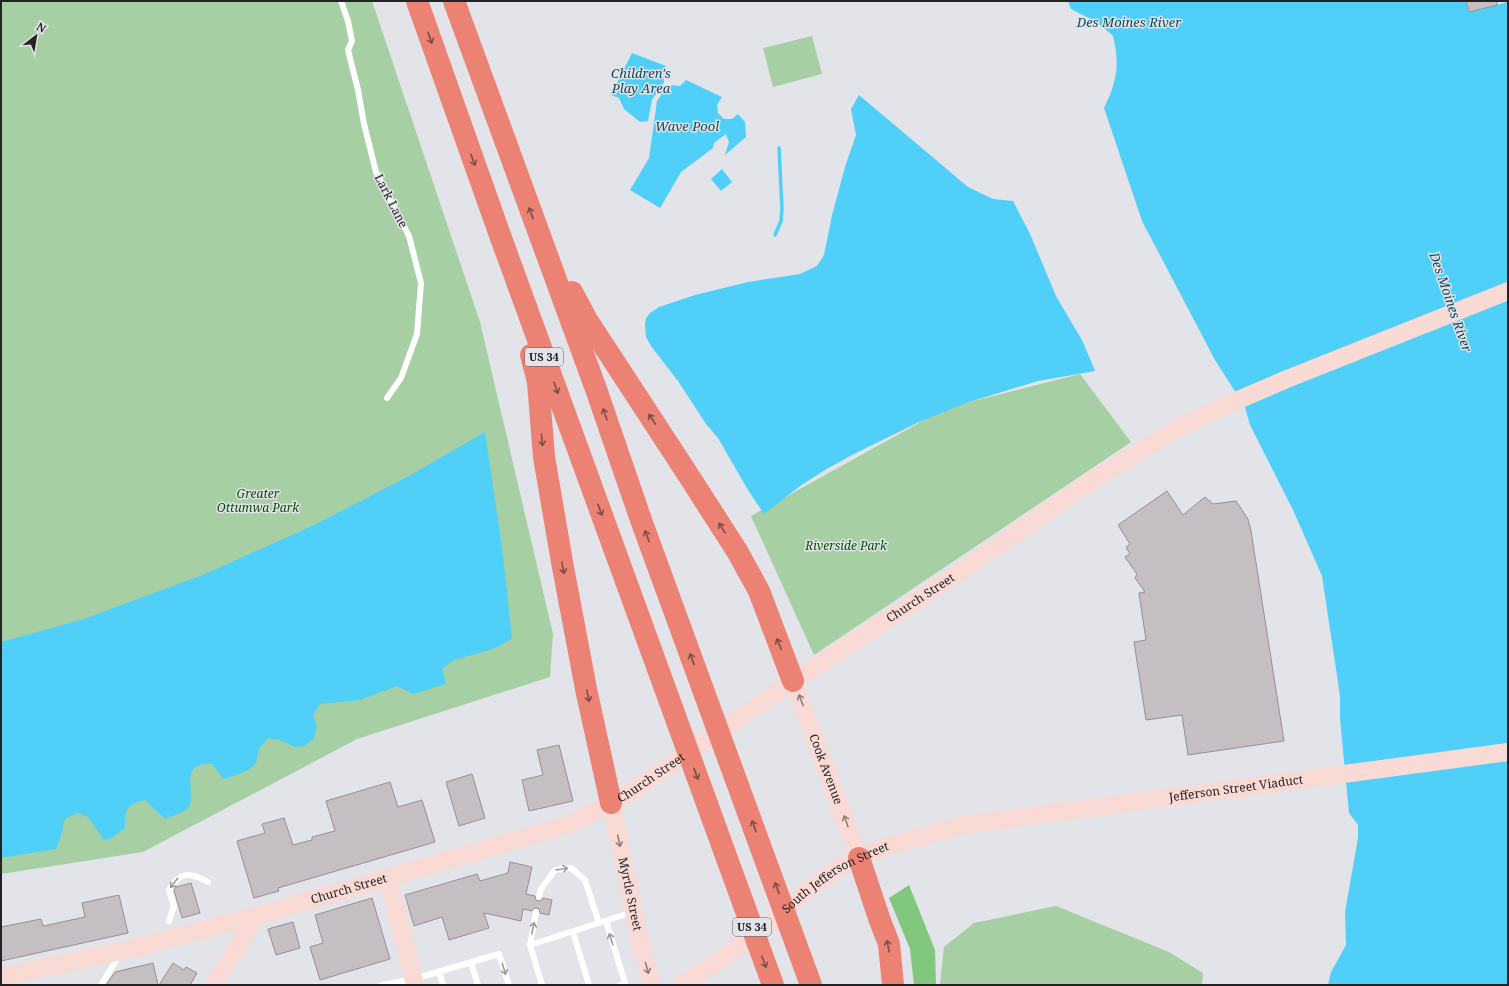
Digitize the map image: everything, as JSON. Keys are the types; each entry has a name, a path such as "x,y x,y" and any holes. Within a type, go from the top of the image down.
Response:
{"highway":[{"name":"US 34","path":"417,1 501,238 772,983"},
{"name":"US 34","path":"454,1 596,389 641,520 811,985"},
{"path":"538,234 587,320 737,551 759,591 793,681"},
{"path":"501,238 538,382 544,457 549,487 586,689 611,803"},
{"path":"859,858 889,944 893,985"}],"main road":[{"name":"Church Street","path":"1,978 122,951 256,916 571,824 628,794 793,681 951,578 1097,478 1182,426 1224,406 1508,291"},
{"name":"Cook Avenue","path":"793,681 840,803 859,858"},
{"name":"Jefferson Street Viaduct","path":"964,825 1508,752"},
{"name":"Myrtle Street","path":"611,803 641,946 652,985"},
{"name":"South Jefferson Street","path":"681,985 708,968 772,922 804,893 838,868 884,847 964,825"},
{"path":"388,877 415,982"},
{"path":"214,985 256,916"}],"lane":[{"name":"Lark Lane","path":"341,1 348,21 352,41 348,50 376,172 409,236 421,283 417,334 401,378 387,398"},
{"path":"540,897 541,889 555,870 571,868 584,880 599,924"},
{"path":"169,921 174,906 169,890 179,877 188,875 197,876 208,882"},
{"path":"536,912 530,945 542,985"},
{"path":"530,945 634,912"},
{"path":"606,921 623,984"},
{"path":"573,932 589,985"},
{"path":"100,985 122,951"},
{"path":"382,985 415,982 439,972 499,954 509,985"},
{"path":"471,963 478,985"},
{"path":"439,972 443,985"}],"green space":[{"name":"Greater Ottumwa Park","path":"1,1 372,1 480,322 553,634 550,677 357,739 143,852 1,874"},
{"path":"812,36 822,74 773,87 763,48"},
{"name":"Riverside Park","path":"1080,374 1131,442 814,655 751,516 946,408"},
{"path":"909,885 935,950 936,985 914,985 910,949 889,898"},
{"path":"1056,906 1169,952 1203,973 1202,985 940,985 944,947 974,923"}],"water":[{"name":"Des Moines River","path":"1068,1 1466,1 1469,12 1508,2 1508,985 1328,985 1331,972 1346,945 1345,912 1358,838 1358,825 1349,813 1340,719 1340,696 1322,576 1293,510 1250,425 1245,407 1215,360 1142,221 1104,108 1112,90 1116,73 1117,64 1113,36 1098,23 1071,9"},
{"name":"Children's Play Area","path":"632,53 666,66 663,72 664,82 652,100 648,121 640,122 624,109 619,98 611,95 611,91 617,83"},
{"name":"Wave Pool","path":"686,80 722,97 717,105 718,113 724,119 732,119 738,114 745,122 746,137 725,155 729,142 726,134 714,143 713,148 681,172 660,208 630,190 649,158 657,101 668,85 680,86"},
{"path":"859,95 968,187 993,199 1013,201 1030,234 1056,296 1083,342 1095,371 1038,381 966,403 917,423 825,470 800,486 764,514 748,490 718,438 706,424 678,381 651,346 646,337 646,318 650,313 659,307 695,295 748,282 800,274 817,266 824,255 832,215 845,167 856,135 851,109"},
{"path":"722,169 732,182 721,191 711,179"},
{"path":"485,432 503,555 512,639 493,649 454,660 442,669 446,684 413,694 397,686 360,700 320,704 313,715 317,727 314,738 305,746 295,747 280,740 268,738 259,749 256,763 250,769 234,776 223,779 212,764 201,765 194,768 190,780 191,802 186,810 180,813 165,819 145,800 134,803 128,808 125,828 112,838 104,840 88,817 77,813 65,819 56,849 1,858 1,642 84,619 205,574 314,525 409,476"}],"building":[{"path":"1466,1 1497,1 1497,5 1469,12"},
{"path":"1167,491 1183,515 1205,497 1213,504 1236,501 1248,519 1284,741 1188,755 1182,715 1146,720 1134,642 1146,640 1139,593 1145,592 1135,578 1137,574 1125,557 1130,554 1126,547 1130,544 1118,525"},
{"path":"559,745 573,801 529,811 522,780 543,775 537,750"},
{"path":"472,774 485,818 459,826 446,782"},
{"path":"390,782 398,807 422,800 435,842 278,888 279,891 254,898 237,841 265,833 262,824 284,818 293,845 312,840 312,837 335,831 326,801"},
{"path":"510,862 532,867 526,894 535,896 536,900 538,901 542,900 543,898 552,900 549,915 540,913 539,909 536,908 532,911 523,909 521,921 484,913 489,928 449,940 442,917 414,926 405,895 477,874 480,881 508,873"},
{"path":"191,883 200,913 182,918 174,890 176,887"},
{"path":"119,895 128,933 1,961 1,927 41,919 43,926 85,917 82,903"},
{"path":"372,898 390,959 320,980 310,947 323,943 315,915"},
{"path":"293,922 300,948 276,955 268,929"},
{"path":"153,963 158,985 106,985 115,972"},
{"path":"173,963 184,970 186,967 197,973 190,985 159,985"}],"waterway":[{"path":"775,235 781,221 782,209 779,148"}]}
